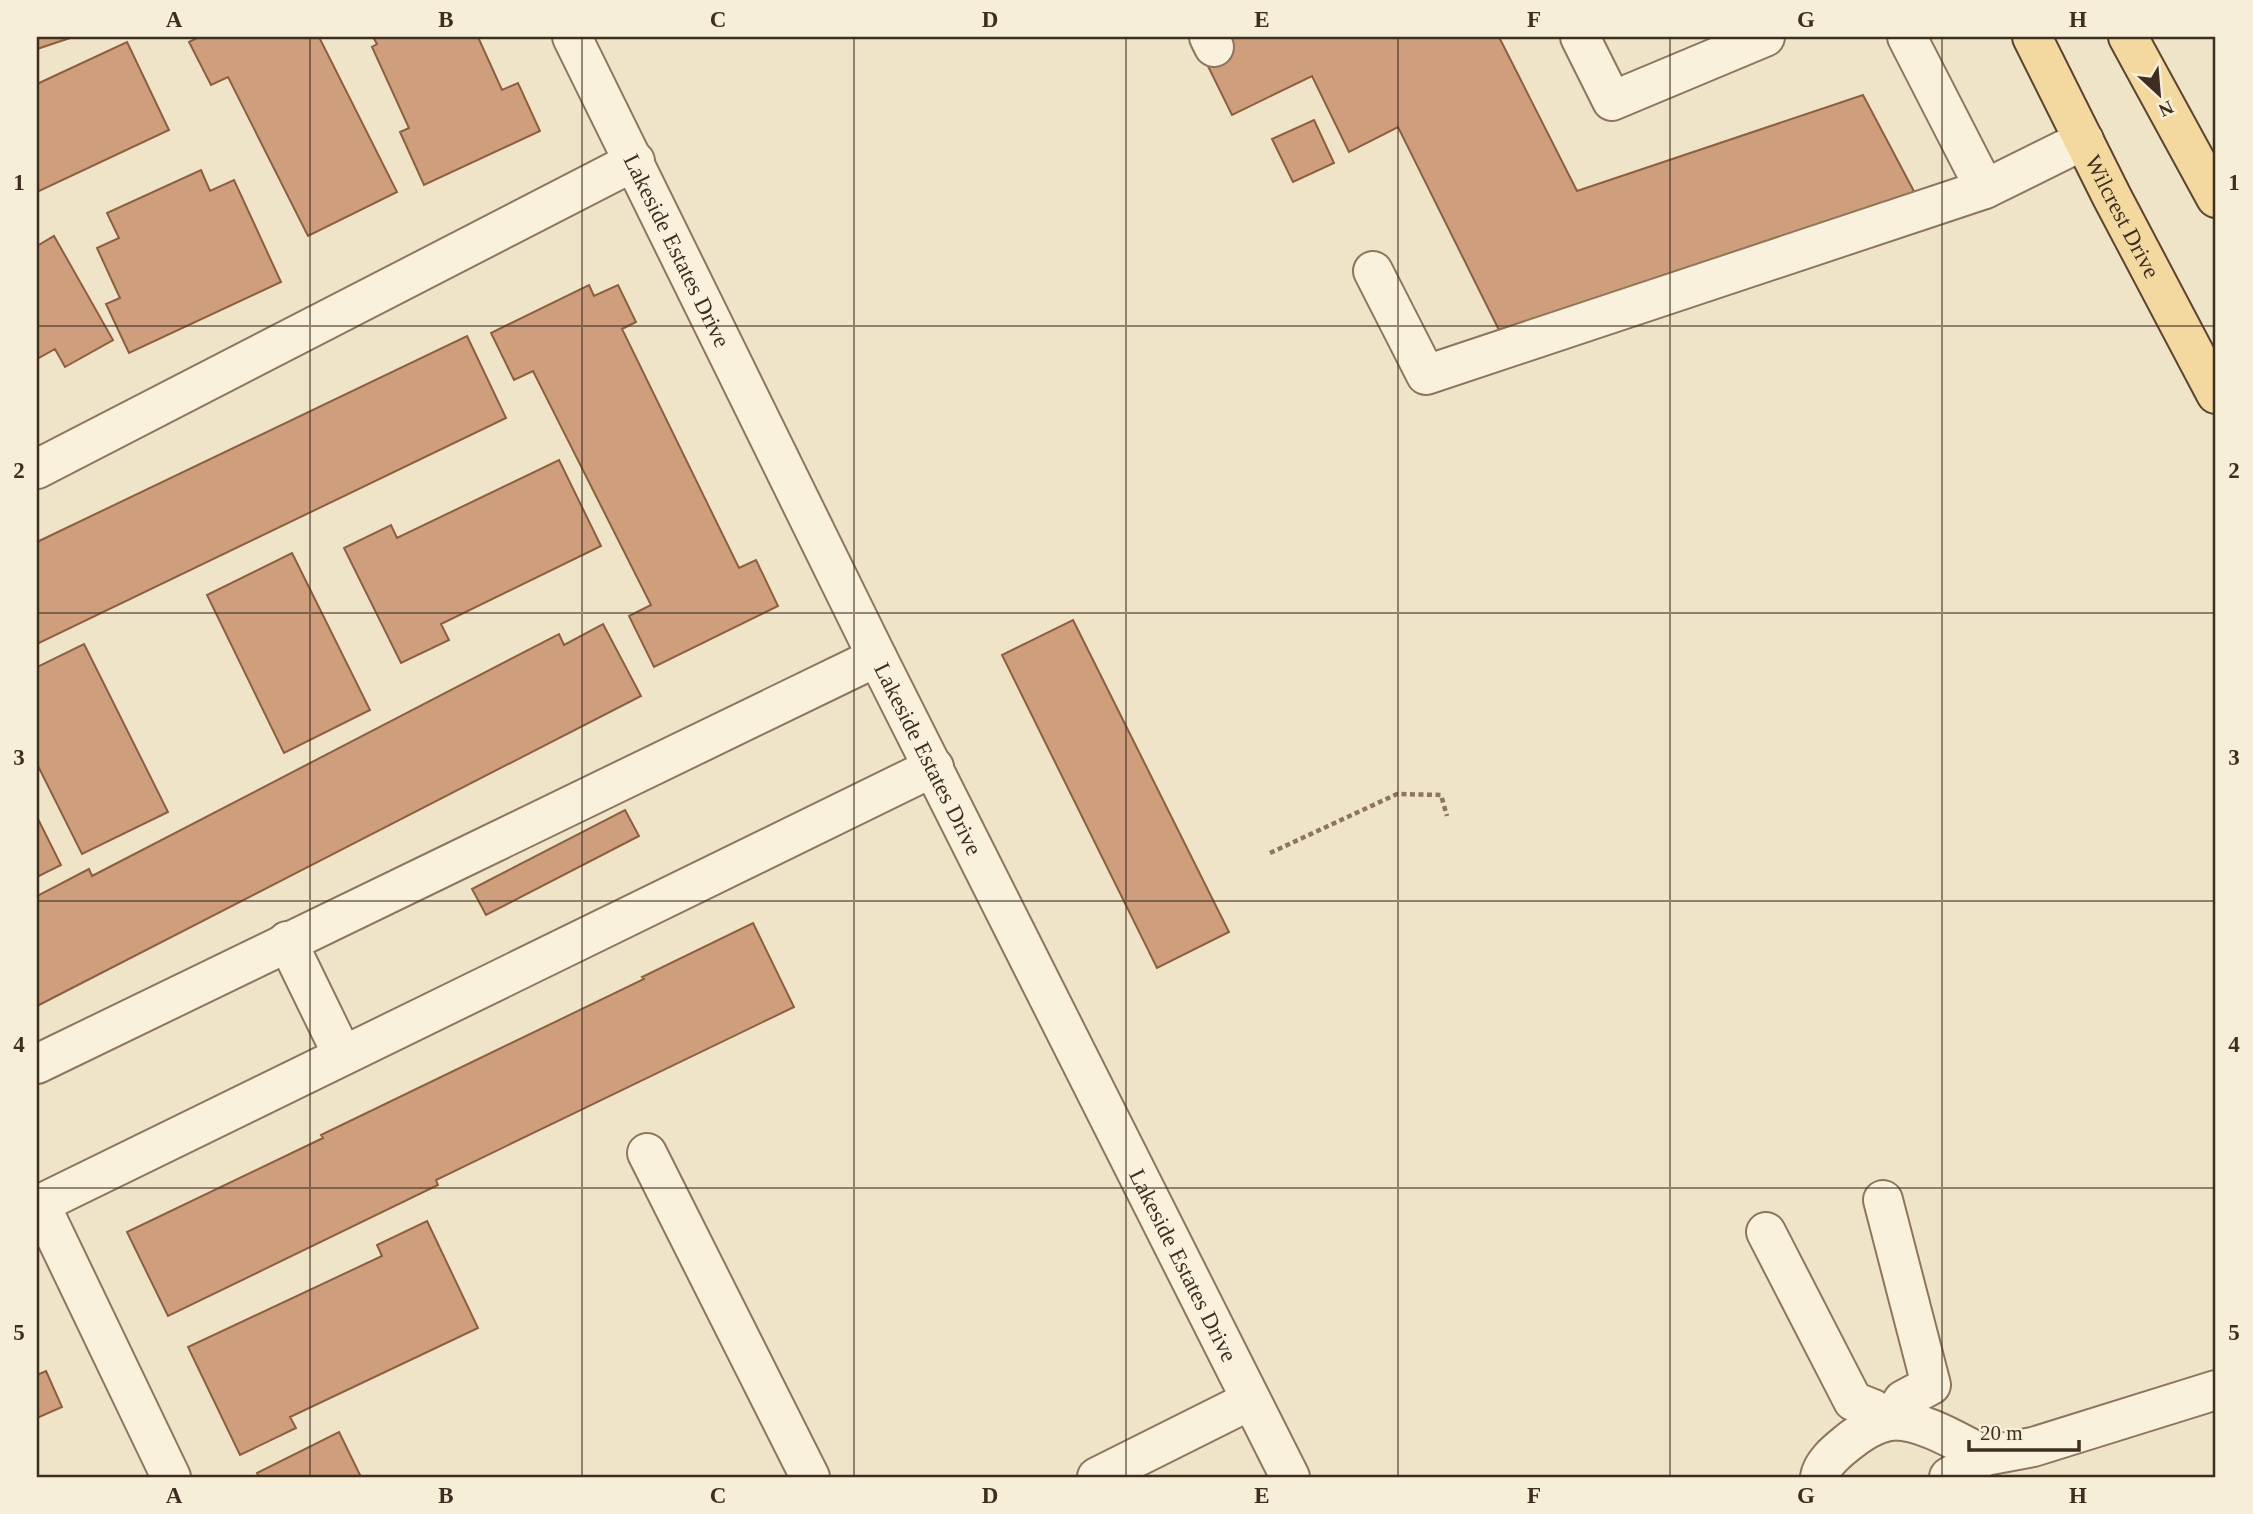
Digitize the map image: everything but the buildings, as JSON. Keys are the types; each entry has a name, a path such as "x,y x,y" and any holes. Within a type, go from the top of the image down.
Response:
{"main road":[{"name":"Wilcrest Drive","path":"2032,37 2216,394"},
{"path":"2129,37 2216,198"}],"street":[{"name":"Lakeside Estates Drive","path":"572,37 877,657 1290,1477"},
{"path":"1580,37 1612,101 1765,37"},
{"path":"1907,37 1985,189"},
{"path":"1373,271 1426,375 1985,189 2084,140"},
{"path":"37,469 635,161"},
{"path":"37,1063 639,775 877,657"},
{"path":"171,1477 40,1204 342,1054 691,888 934,767"},
{"path":"287,942 342,1054"},
{"path":"647,1153 810,1477"},
{"path":"1883,1200 1931,1385 1903,1400 1890,1421"},
{"path":"1766,1232 1853,1401 1890,1421"},
{"path":"1949,1477 1985,1456 2033,1447 2216,1390"},
{"path":"1097,1477 1251,1400"},
{"path":"1820,1477 1835,1452 1860,1432 1890,1421 1916,1424 1943,1434 1985,1456"}],"path":[{"path":"1270,853 1397,794 1441,795 1447,816"}]}
